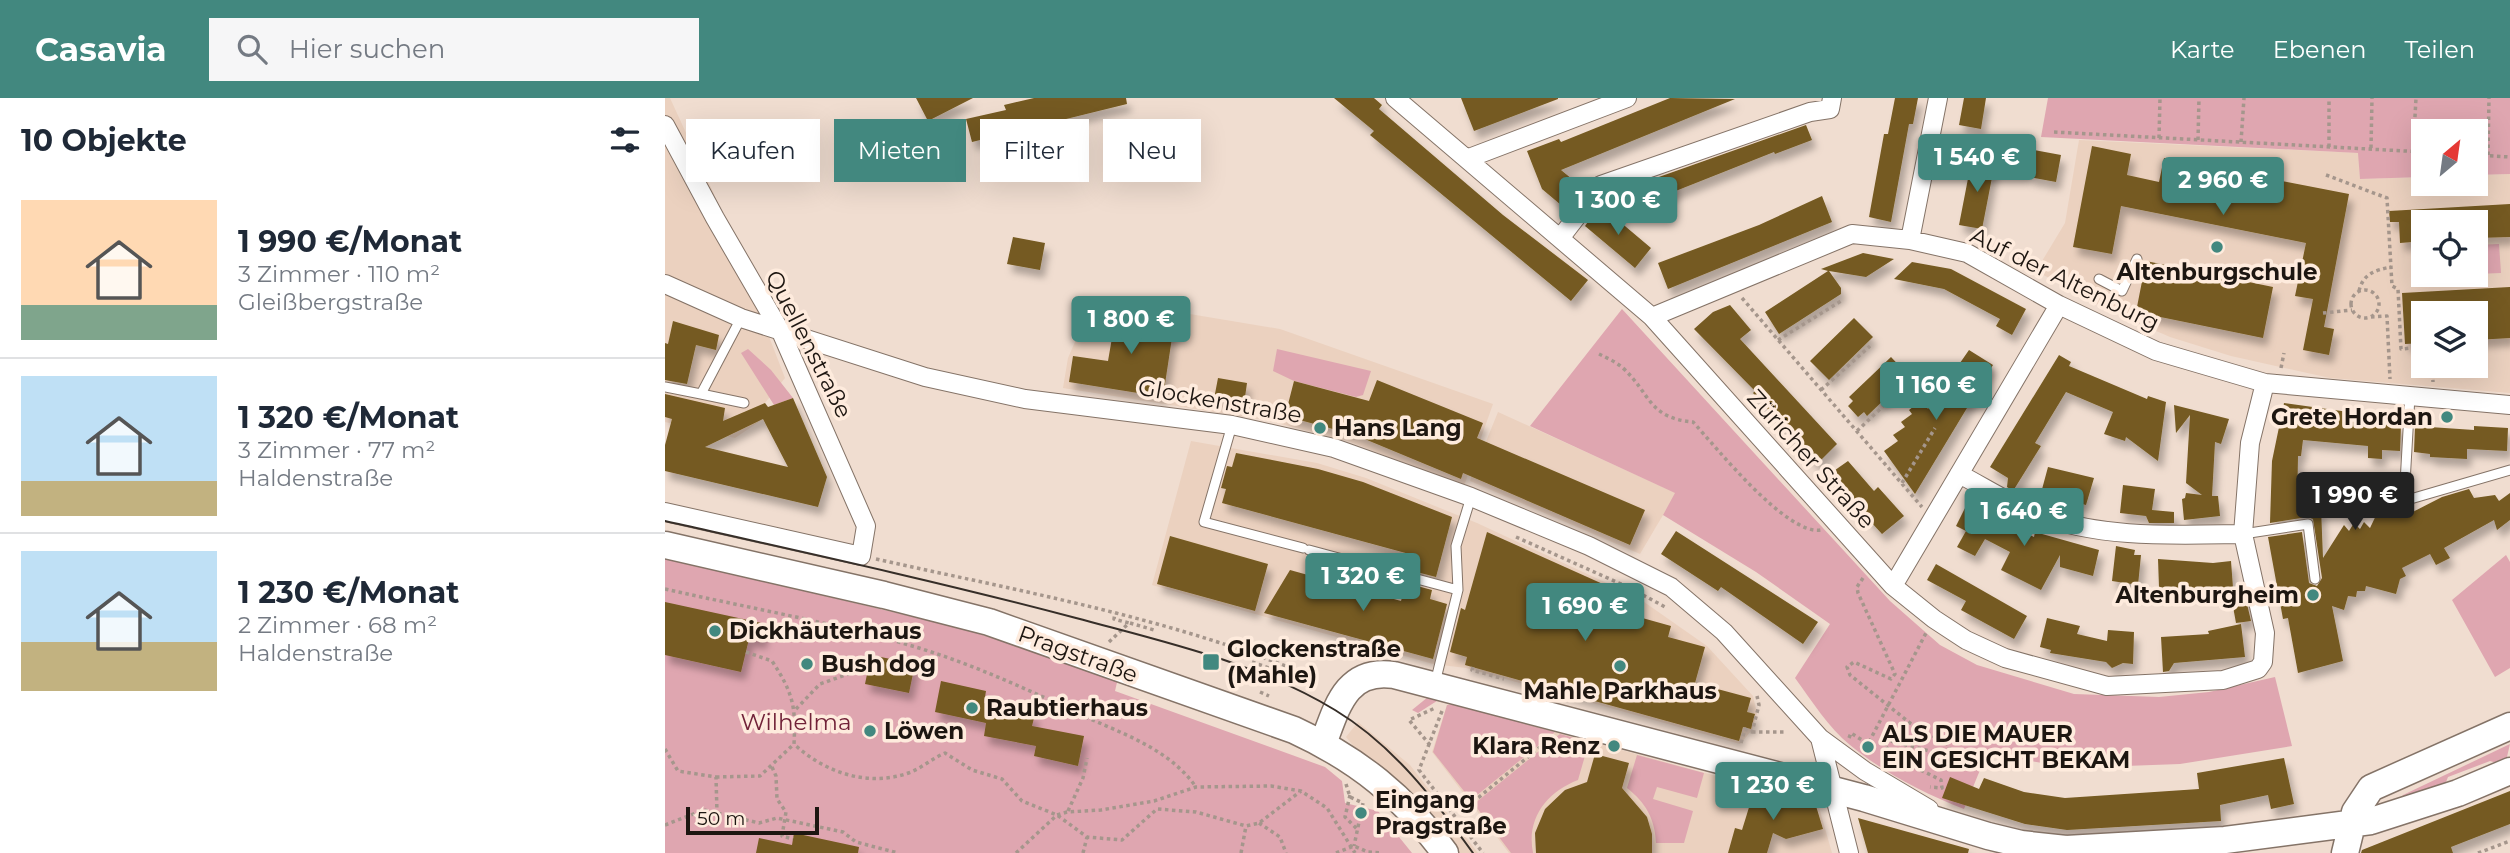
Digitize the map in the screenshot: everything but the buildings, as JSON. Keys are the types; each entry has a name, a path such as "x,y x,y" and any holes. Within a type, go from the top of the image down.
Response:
{"street":[{"name":"Züricher Straße","path":"1395,98 1469,158 1652,317 1875,568 1934,619 1966,640 2005,657 2107,686 2223,680 2258,669 2263,662 2265,633 2243,534"},
{"path":"1469,158 1627,98"},
{"path":"1561,237 1601,185 1810,112 1830,109 1832,98"},
{"path":"1910,240 1938,98"},
{"name":"Quellenstraße","path":"665,125 781,332 865,517 861,556"},
{"name":"Auf der Altenburg","path":"1652,317 1852,234 1910,240 1967,253 2059,305 2156,351 2265,383 2510,405"},
{"name":"Glockenstraße","path":"665,284 741,318 925,377 1025,399 1232,425 1334,448 1471,497 1630,565 1671,587 1724,632 1820,738 1865,771 1958,825"},
{"path":"1893,586 2059,305"},
{"path":"1959,474 2035,514 2074,523 2141,535 2243,534 2249,454 2265,383"},
{"path":"665,512 861,556"},
{"name":"Pragstraße","path":"665,545 989,622 1219,702 1323,744 1389,788 1417,815 1445,853"},
{"path":"1323,744 1344,691 1359,681 1385,674 1831,789 1958,825 2019,848 2087,851 2220,847 2351,825 2414,808 2510,771"},
{"path":"2345,853 2351,825 2362,798 2371,788 2510,726"},
{"name":"Glockenstraße","path":"1820,738 1849,853"}],"lane":[{"path":"2099,279 2122,291 2137,259"},
{"path":"701,394 741,318"},
{"path":"665,387 744,402"},
{"path":"2410,396 2405,483 2407,500 2510,470"},
{"path":"1232,425 1204,522 1458,590"},
{"path":"1435,685 1458,590 1456,546 1471,497"},
{"path":"2243,534 2308,524 2315,579"}],"path":[{"path":"2159,138 2160,98"},
{"path":"2198,140 2199,98"},
{"path":"2241,142 2244,98"},
{"path":"2329,98 2329,147"},
{"path":"2371,149 2372,98"},
{"path":"2415,119 2416,98"},
{"path":"2489,98 2489,119"},
{"path":"2054,132 2411,152"},
{"path":"2489,155 2510,157"},
{"path":"2326,175 2387,198 2392,286 2397,289 2401,349 2411,348"},
{"path":"2390,385 2387,316 2360,317 2353,310 2352,299 2359,292 2361,282 2374,271 2391,267"},
{"path":"1731,284 1933,519"},
{"path":"2359,292 2370,291 2377,298 2378,309 2371,317"},
{"path":"1778,340 1841,301"},
{"path":"2323,313 2353,310"},
{"path":"1821,390 1870,346"},
{"path":"2282,368 2284,353"},
{"path":"1599,354 1621,366 1653,408 1673,420 1693,422 1765,501 1811,530 1818,532 1836,524"},
{"path":"1857,431 1905,385"},
{"path":"1902,483 1935,428"},
{"path":"1512,535 1636,591 1672,611"},
{"path":"861,556 1115,613 1201,636 1303,673"},
{"path":"1875,568 1857,587 1858,593 1895,674 1901,678"},
{"path":"665,589 875,636 1014,682 1149,746 1184,770 1196,787"},
{"path":"1115,613 1114,619 1154,630"},
{"path":"1865,750 1849,738 1851,733 1868,744 1934,619"},
{"path":"1117,647 1107,644 1129,623"},
{"path":"665,749 678,771 716,777 757,777 772,767 794,744 796,709 789,688 772,660 746,653"},
{"path":"1252,662 1297,678"},
{"path":"1895,674 1891,679 1854,662 1847,667 1850,674 1910,723 1949,746 1950,750 1945,755 1891,741 1884,745 1898,759 1941,780 1942,788 1933,789 1923,784"},
{"path":"796,709 820,684 868,667"},
{"path":"1752,732 1759,705 1755,691"},
{"path":"1261,692 1269,696"},
{"path":"1430,745 1409,720 1445,703 1430,745 1419,770 1483,853"},
{"path":"1731,764 1745,729 1752,732 1786,732"},
{"path":"1473,802 1554,736"},
{"path":"794,744 808,757 836,772 881,780 913,771 945,753 972,770 1002,779 1022,801 1057,815 1087,837 1122,840 1157,809 1196,812 1246,825 1259,822 1301,792"},
{"path":"1067,812 1083,778 1087,758"},
{"path":"772,767 776,776 777,800 786,812 782,836 793,839"},
{"path":"716,777 717,813"},
{"path":"1016,853 1057,815 1067,812 1101,810 1154,801 1196,787 1271,786 1301,792 1327,808 1354,846 1364,852 1382,853"},
{"path":"1350,795 1345,817 1357,828"},
{"path":"1154,801 1157,809"},
{"path":"1355,853 1357,828 1363,806"},
{"path":"665,825 704,810 759,823 777,818 843,832 856,842 898,853"},
{"path":"1259,822 1280,837 1286,853"},
{"path":"1241,853 1246,825"},
{"path":"1083,853 1087,837"},
{"path":"2479,853 2510,841"},
{"path":"1336,853 1354,846"}],"shaded area":[{"path":"665,98 670,98 686,133 686,182 708,182 785,378 765,403 763,419 735,438 665,422"},
{"name":"Altenburgschule","path":"2079,140 2359,153 2360,179 2411,177 2411,196 2489,196 2489,175 2510,174 2510,393 2330,378 2231,356 2170,337 2108,310 2036,271 2065,223"},
{"path":"1094,298 1280,329 1493,404 1464,486 1350,442 1265,420 1063,388 1068,358"},
{"path":"1498,412 1676,493 1640,554 1470,481"},
{"path":"1191,441 1317,463 1366,478 1477,523 1637,597 1707,646 1753,696 1757,713 1752,730 1740,744 1466,668 1433,664 1152,585"},
{"path":"1454,704 1818,804 1832,853 1509,853 1432,752 1447,705"},
{"path":"1358,722 1410,765 1478,853 1457,853 1356,749 1346,737"}],"green space":[{"path":"2048,98 2510,98 2510,174 2489,175 2489,119 2411,119 2411,177 2360,179 2358,153 2041,137"},
{"path":"2488,244 2499,244 2501,273 2488,274"},
{"path":"1622,309 1890,601 1940,645 1977,665 2074,694 2159,697 2209,692 2275,677 2292,746 2180,764 2070,768 1987,753 1964,809 1919,789 1876,765 1835,730 1795,678 1830,624 1756,572 1663,515 1675,493 1530,426"},
{"path":"748,349 771,370 793,398 774,405 741,353"},
{"path":"1277,349 1371,371 1363,395 1356,397 1294,381 1273,371"},
{"path":"2506,555 2510,562 2510,668 2495,677 2452,600"},
{"name":"Wilhelma","path":"665,558 964,629 1118,678 1115,691 1325,767 1342,781 1345,803 1378,811 1412,853 665,853"},
{"path":"1428,697 1440,699 1418,713 1412,710"},
{"path":"1454,704 1555,732 1471,800 1433,752 1447,705"},
{"path":"1560,734 1589,742 1578,780 1557,792 1541,808 1533,829 1533,853 1511,853 1474,804"},
{"path":"2510,744 2506,761 2500,764 2490,761 2448,777 2444,787 2399,801 2403,795"},
{"path":"1637,755 1704,773 1697,798 1657,787 1653,799 1693,811 1684,843 1656,843 1654,826 1648,812 1627,788"}],"tram line":[{"path":"665,521 1025,605 1176,645 1274,679 1335,710 1376,740 1411,774 1473,853"}],"place":[{"name":"Altenburgschule","path":"2217,247"},
{"name":"Grete Hordan","path":"2447,417"},
{"name":"Hans Lang","path":"1320,428"},
{"name":"Altenburgheim","path":"2313,595"},
{"name":"Dickhäuterhaus","path":"715,631"},
{"name":"Glockenstraße (Mahle)","path":"1211,662"},
{"name":"Bush dog","path":"807,664"},
{"name":"Mahle Parkhaus","path":"1620,666"},
{"name":"Raubtierhaus","path":"972,708"},
{"name":"Löwen","path":"870,731"},
{"name":"Klara Renz","path":"1614,746"},
{"name":"ALS DIE MAUER EIN GESICHT BEKAM","path":"1868,747"},
{"name":"Eingang Pragstraße","path":"1361,813"}]}
